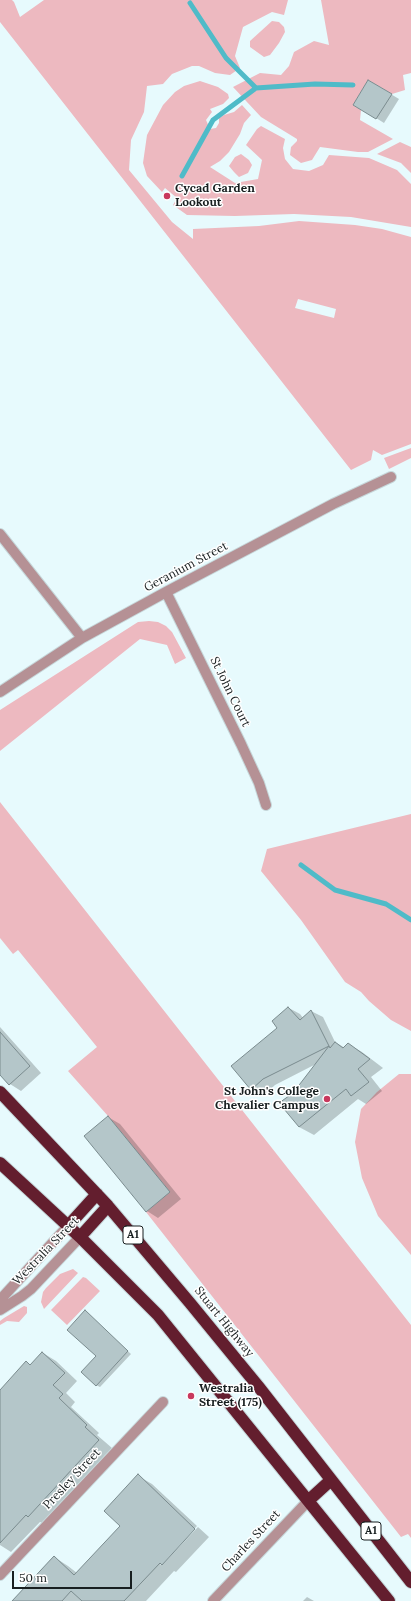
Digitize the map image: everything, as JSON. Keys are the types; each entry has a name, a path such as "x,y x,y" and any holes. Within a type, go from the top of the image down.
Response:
{"highway":[{"name":"Stuart Highway","path":"0,1092 108,1206 190,1303 411,1582"},
{"name":"A1","path":"0,1163 80,1237 158,1315 309,1500 389,1601"},
{"name":"Westralia Street","path":"68,1226 96,1194"},
{"name":"Westralia Street","path":"80,1237 108,1206"},
{"path":"309,1500 331,1480"}],"street":[{"name":"Geranium Street","path":"0,692 82,638 333,504 391,477"},
{"path":"0,534 82,638"},
{"name":"St John Court","path":"166,592 241,744 259,783 266,806"},
{"name":"Westralia Street","path":"0,1300 68,1226"},
{"name":"Westralia Street","path":"0,1310 31,1289 80,1237"},
{"name":"Presley Street","path":"0,1575 163,1402"},
{"name":"Charles Street","path":"213,1601 309,1500"}],"shaded area":[{"path":"0,0 12,0 20,17 44,0 288,0 284,15 272,12 243,27 235,56 240,68 230,75 215,73 199,66 192,66 172,74 163,84 147,86 144,112 131,140 129,170 172,222 193,239 193,229 259,226 299,221 355,225 382,229 411,237 411,444 382,455 373,450 371,460 351,470 0,22","holes":["298,299 336,309 334,318 295,308"]},
{"path":"321,0 411,0 411,73 403,75 405,90 392,94 368,80 353,105 361,110 360,120 393,139 368,152 320,147 312,160 301,163 290,155 291,147 297,139 261,117 233,87 260,73 281,75 289,66 294,52 314,41 329,45"},
{"path":"272,21 279,22 284,27 285,32 270,55 264,57 250,47 250,41"},
{"path":"200,81 218,87 228,94 229,98 223,104 210,109 212,112 206,120 210,129 216,128 219,123 219,118 234,112 242,105 251,115 244,123 240,134 229,152 220,161 210,167 235,183 258,179 262,160 246,145 257,129 261,126 285,139 283,148 285,159 293,169 309,171 323,165 329,155 369,158 397,170 411,184 411,227 351,217 294,214 235,216 187,215 173,205 177,198 165,188 162,192 147,176 143,163 147,135 163,105 175,92 184,86"},
{"path":"400,142 411,147 411,173 401,163 377,154"},
{"path":"241,154 249,160 252,165 248,173 239,177 229,166 235,157"},
{"path":"411,448 411,458 389,469 384,458"},
{"path":"138,622 158,622 166,626 172,632 186,658 175,664 167,645 140,639 0,751 0,710"},
{"path":"0,802 411,1325 411,1538 408,1534 401,1537 146,1212 170,1192 108,1116 68,1071 97,1047 18,950 13,954 0,938"},
{"path":"411,814 411,1031 391,1020 361,992 345,982 301,920 261,871 267,849"},
{"path":"399,1074 411,1074 411,1255 378,1216 362,1178 355,1142 361,1109 377,1092"},
{"path":"73,1269 78,1273 44,1309 41,1302 43,1292 60,1274"},
{"path":"83,1277 100,1291 67,1325 51,1310"},
{"path":"24,1306 27,1307 27,1313 19,1322 7,1321 0,1325 0,1321"}],"building":[{"path":"368,80 392,94 376,119 353,105"},
{"path":"288,1007 300,1020 311,1010 329,1046 263,1079 251,1090 231,1066 277,1028 272,1021"},
{"path":"0,1032 30,1066 9,1085 0,1075"},
{"path":"335,1042 343,1048 348,1043 370,1059 358,1069 369,1082 351,1096 346,1089 299,1127 279,1103 293,1093 329,1046 330,1048"},
{"path":"108,1116 170,1192 146,1212 84,1136"},
{"path":"85,1310 128,1351 96,1386 81,1372 96,1356 67,1330"},
{"path":"42,1352 65,1373 53,1385 63,1394 59,1398 87,1425 85,1427 99,1440 28,1517 26,1515 0,1543 0,1390 26,1361 30,1365"},
{"path":"138,1474 195,1529 162,1565 160,1563 124,1601 82,1601 71,1591 62,1601 12,1601 54,1556 74,1575 120,1526 104,1511"}],"waterway":[{"path":"190,3 226,58 256,88"},
{"path":"182,176 213,120 256,88 315,84 353,85"},
{"path":"301,865 335,890 386,904 411,920"}],"place":[{"name":"Cycad Garden Lookout","path":"167,196"},
{"name":"St John's College Chevalier Campus","path":"327,1099"},
{"name":"Westralia Street (175)","path":"191,1396"}]}
